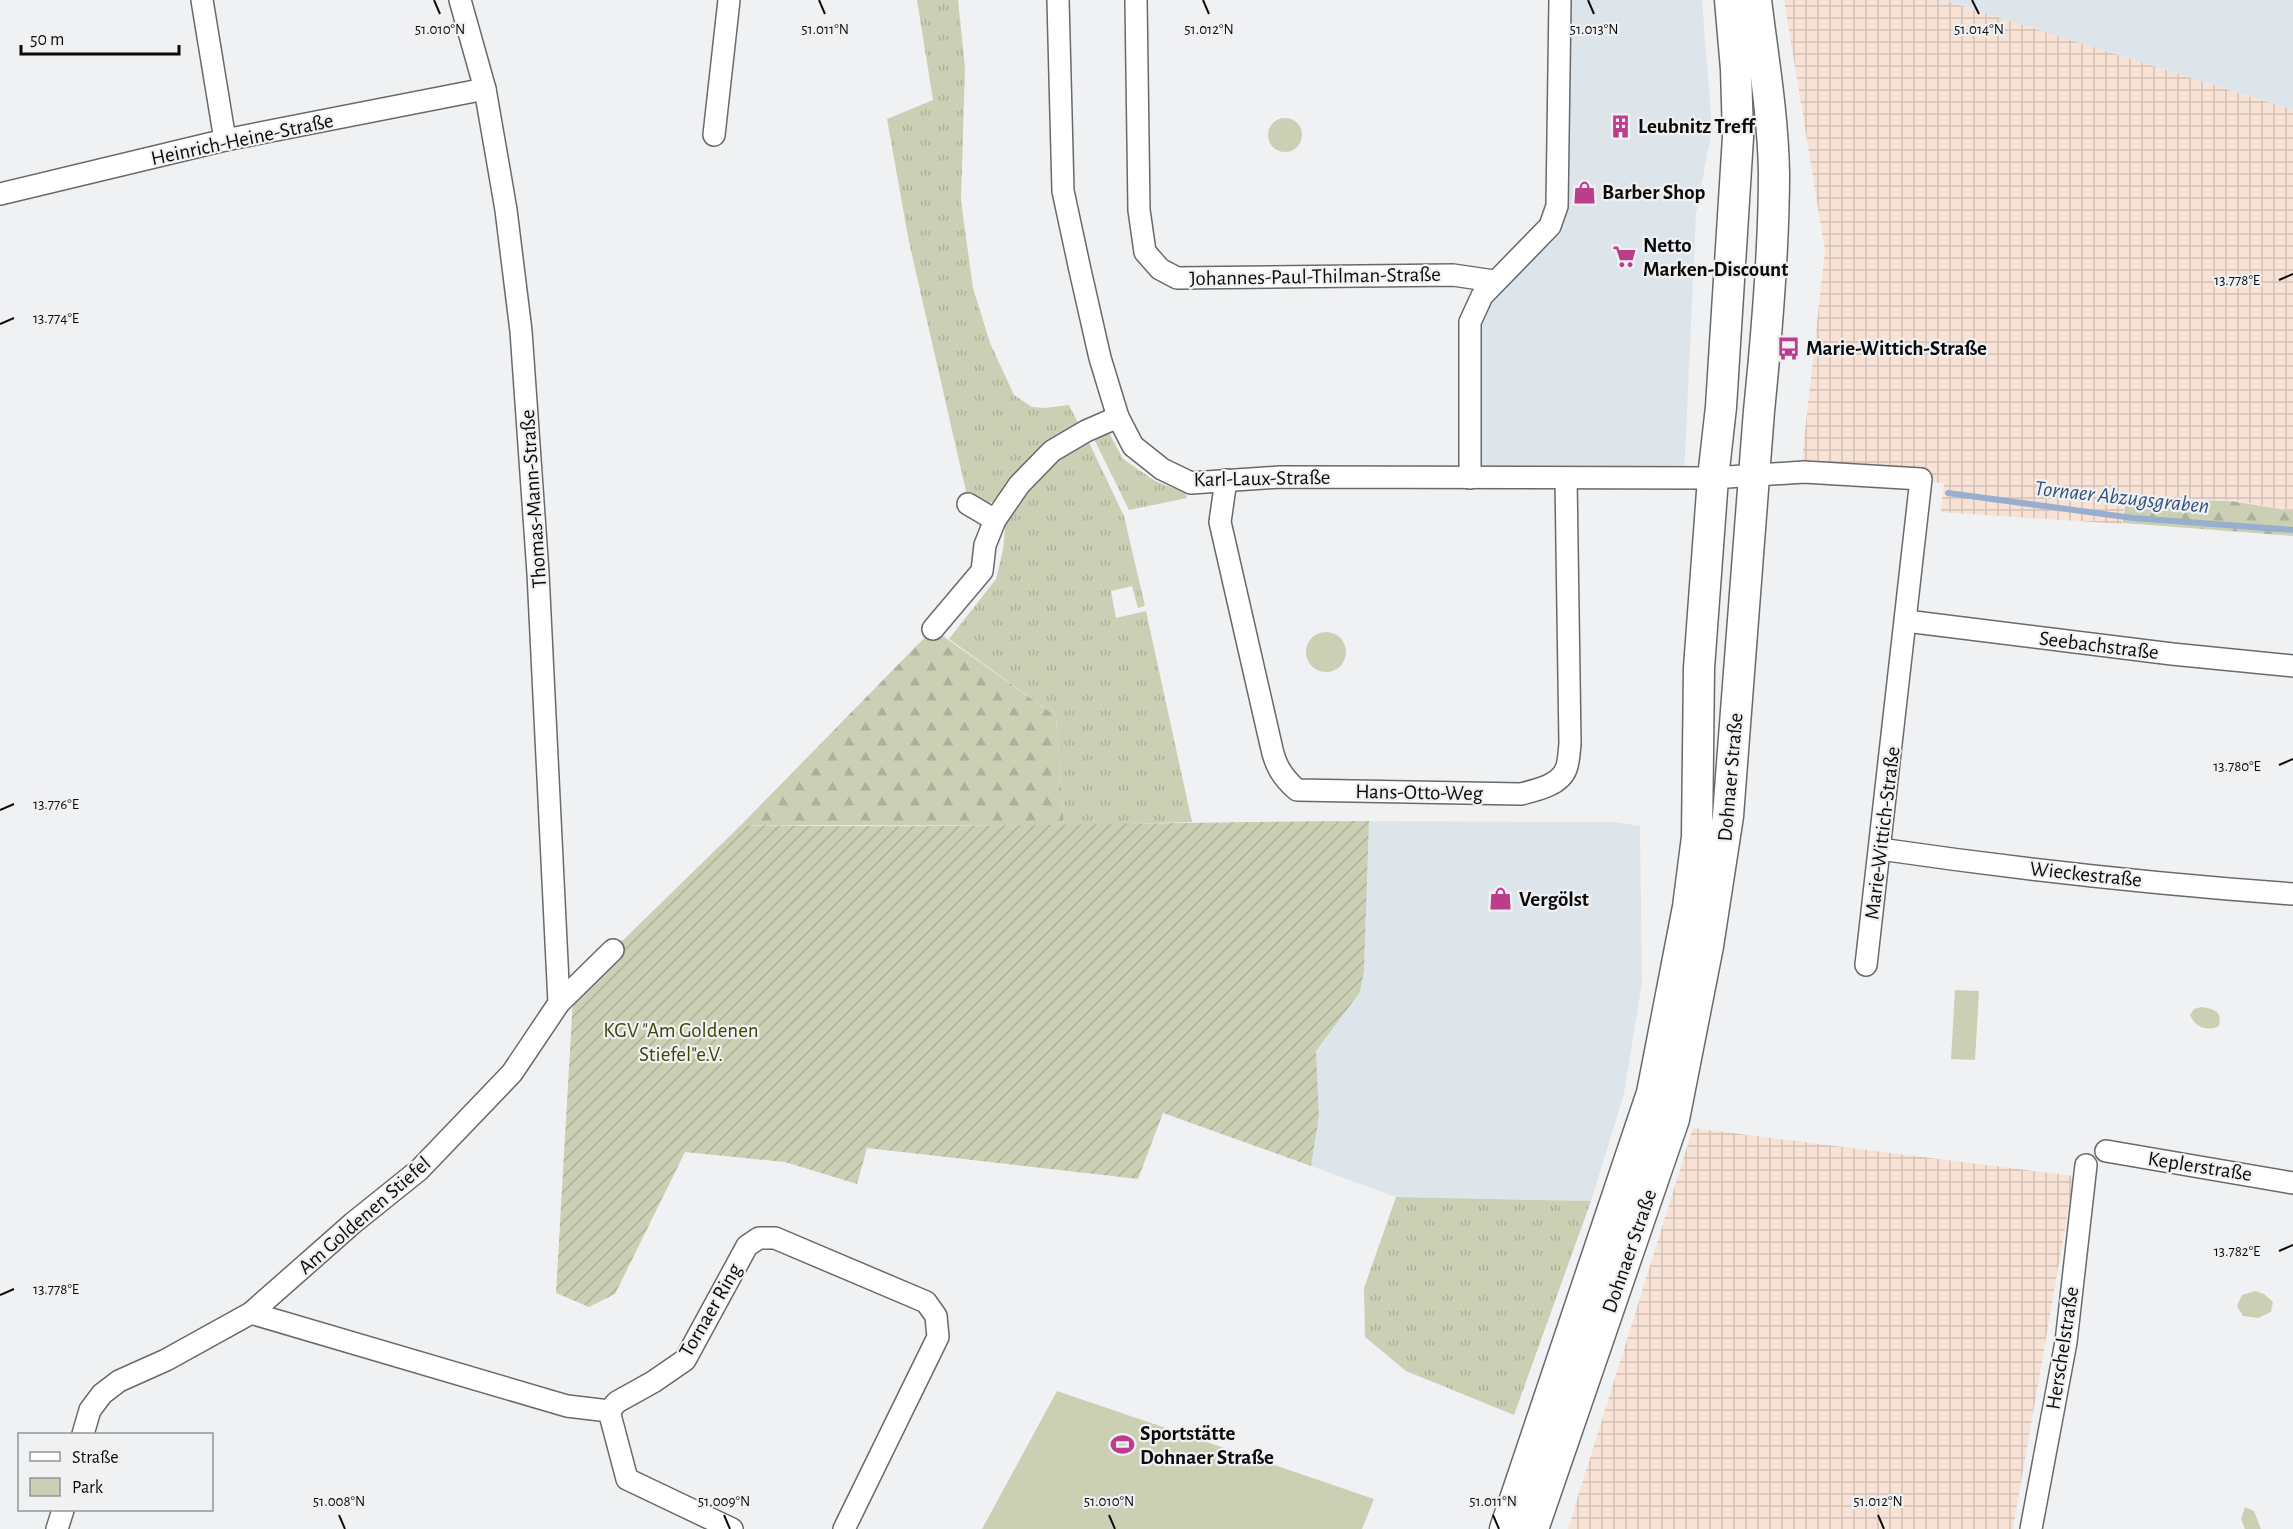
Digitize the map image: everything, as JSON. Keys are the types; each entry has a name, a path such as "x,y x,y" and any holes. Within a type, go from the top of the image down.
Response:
{"main road":[{"name":"Dohnaer Straße","path":"1505,1529 1652,1093 1688,907 1697,837 1699,668 1713,478 1721,407 1738,137 1736,69 1730,0"},
{"name":"Dohnaer Straße","path":"1533,1529 1674,1119 1708,946 1728,816 1766,348 1774,171 1770,110 1756,0"}],"street":[{"path":"202,0 225,140"},
{"name":"Thomas-Mann-Straße","path":"460,0 484,89 506,210 521,332 538,573 559,1004"},
{"path":"714,135 729,0"},
{"name":"Karl-Laux-Straße","path":"1058,0 1064,191 1095,337 1118,417 1133,446 1162,469 1191,483 1280,477 1713,478"},
{"name":"Johannes-Paul-Thilman-Straße","path":"1136,0 1139,210 1145,252 1160,269 1177,278 1453,275 1494,281"},
{"path":"1470,478 1470,322 1482,296 1494,281 1550,226 1555,214 1559,181 1560,0"},
{"name":"Heinrich-Heine-Straße","path":"0,194 225,140 484,89"},
{"path":"933,629 982,571 985,545 994,520 1019,485 1052,451 1086,431 1118,417"},
{"name":"Marie-Wittich-Straße","path":"1713,478 1804,472 1921,478 1866,965"},
{"name":"Hans-Otto-Weg","path":"1226,480 1220,522 1272,753 1284,778 1297,790 1521,794 1556,782 1566,769 1568,761 1570,744 1566,478"},
{"path":"968,504 994,520"},
{"name":"Seebachstraße","path":"1906,621 2172,654 2293,666"},
{"name":"Wieckestraße","path":"1880,849 2071,873 2293,894"},
{"name":"Am Goldenen Stiefel","path":"83,1433 90,1410 102,1394 119,1381 166,1360 251,1313 353,1223 419,1170 512,1073 559,1004 614,950"},
{"name":"Keplerstraße","path":"2106,1151 2293,1183"},
{"name":"Herschelstraße","path":"2031,1529 2066,1342 2086,1165"},
{"name":"Tornaer Ring","path":"609,1412 617,1402 653,1382 685,1360 747,1246 759,1238 775,1238 926,1302 936,1316 938,1337 844,1529"},
{"path":"251,1313 567,1406 609,1412 627,1479 732,1529"},
{"path":"57,1529 62,1511"}],"shaded area":[{"path":"1560,0 1702,0 1712,129 1696,214 1684,478 1470,478 1482,296 1550,226"},
{"path":"1784,0 1943,0 2293,110 2293,511 2231,500 2125,497 2122,524 1941,512 1944,483 1801,468 1825,250"},
{"path":"1943,0 2293,0 2293,110"},
{"path":"1369,821 1614,822 1640,826 1642,982 1624,1094 1591,1201 1396,1197 1311,1166 1319,1116 1316,1051 1360,992 1364,971"},
{"path":"1693,1128 2074,1176 2013,1529 1568,1529"}],"green space":[{"path":"917,0 958,0 965,67 961,201 973,288 990,343 1014,395 1032,407 1069,405 1079,425 998,500 981,505 968,500 909,242 887,119 933,100"},
{"path":"1285,118 1297,123 1302,135 1297,147 1285,152 1273,147 1268,135 1273,123"},
{"path":"1106,427 1123,459 1155,481 1186,493 1187,498 1129,510 1091,433"},
{"path":"1086,436 1124,516 1145,606 1138,608 1132,586 1111,591 1116,618 1146,611 1192,822 1064,826 1056,716 949,639 996,579 1003,550 1006,518 1048,460"},
{"path":"2126,498 2231,501 2293,511 2293,536 2123,523"},
{"path":"933,629 1056,716 1064,826 741,825"},
{"path":"1326,632 1334,633 1340,638 1345,644 1345,660 1340,666 1334,671 1326,672 1318,671 1312,666 1307,660 1306,652 1307,644 1312,638 1318,633"},
{"name":"KGV \"Am Goldenen Stiefel\"e.V.","path":"1369,821 1364,971 1360,992 1316,1051 1319,1116 1311,1166 1163,1113 1138,1179 867,1148 857,1184 785,1162 685,1152 615,1294 589,1307 556,1293 573,998 613,950 741,825 976,826"},
{"path":"1955,990 1979,991 1975,1060 1951,1059"},
{"path":"2201,1007 2218,1014 2219,1026 2206,1028 2195,1023 2190,1015 2194,1009"},
{"path":"1396,1197 1591,1201 1514,1415 1406,1371 1365,1337 1364,1288"},
{"path":"2255,1291 2264,1294 2273,1302 2271,1312 2258,1318 2243,1316 2237,1306 2242,1295"},
{"name":"Sportstätte Dohnaer Straße","path":"1057,1391 1374,1499 1362,1529 982,1529"},
{"path":"2245,1507 2254,1511 2261,1529 2245,1529 2241,1519"}],"waterway":[{"name":"Tornaer Abzugsgraben","path":"1948,493 2133,518 2293,530"}],"place":[{"name":"Leubnitz Treff","path":"1620,126"},
{"name":"Barber Shop","path":"1584,192"},
{"name":"Netto Marken-Discount","path":"1625,257"},
{"name":"Marie-Wittich-Straße","path":"1788,348"},
{"name":"Vergölst","path":"1501,899"},
{"name":"Sportstätte Dohnaer Straße","path":"1122,1445"}]}
